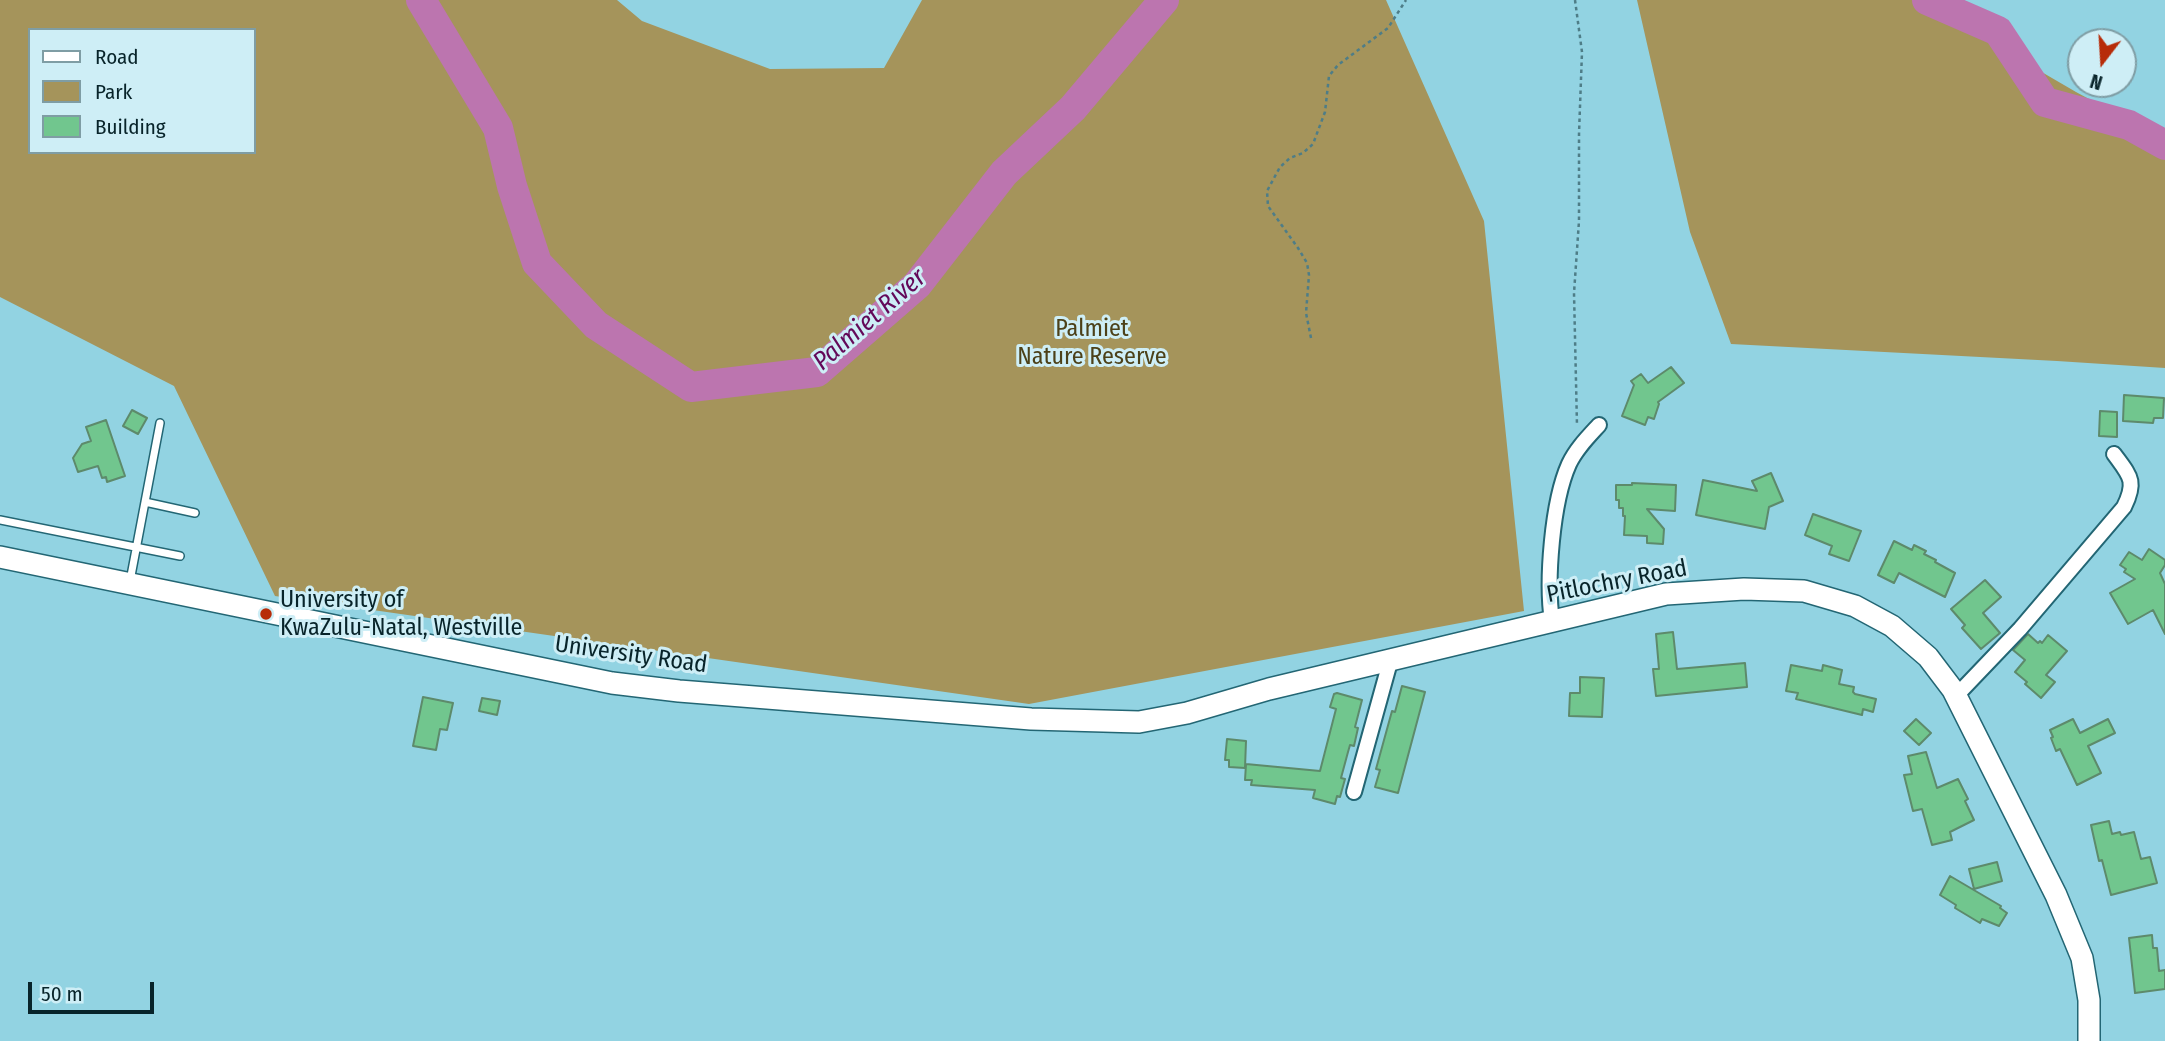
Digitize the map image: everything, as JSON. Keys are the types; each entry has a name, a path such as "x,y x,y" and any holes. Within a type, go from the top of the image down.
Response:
{"street":[{"path":"1552,621 1549,601 1554,527 1569,466 1577,449 1599,425"},
{"path":"1956,696 2020,629 2124,507 2132,485 2130,475 2114,454"},
{"name":"University Road","path":"0,557 612,683 1031,719 1139,722"},
{"name":"Pitlochry Road","path":"1139,722 1186,713 1269,689 1666,594 1744,589 1804,591 1855,606 1892,626 1928,657 1956,696 2056,895 2082,958 2089,1000 2089,1041"},
{"path":"1354,792 1390,662"}],"lane":[{"path":"129,585 160,423"},
{"path":"145,502 195,513"},
{"path":"0,520 180,556"}],"path":[{"path":"1311,338 1306,313 1309,275 1307,263 1268,206 1267,191 1280,167 1312,144 1325,112 1329,76 1338,65 1388,27 1406,0"},
{"path":"1575,0 1582,52 1574,293 1577,449"}],"green space":[{"name":"Palmiet Nature Reserve","path":"0,0 617,0 642,21 770,69 884,68 922,0 1386,0 1484,221 1524,611 1029,704 275,596 174,386 0,297"},
{"path":"1637,0 1918,0 2067,87 2067,98 2087,98 2165,140 2165,368 1731,344 1690,232"}],"building":[{"path":"1671,367 1684,383 1658,402 1654,419 1648,417 1645,425 1622,416 1634,385 1631,381 1641,374 1648,383"},
{"path":"2124,395 2164,398 2163,418 2154,418 2153,423 2123,421"},
{"path":"132,410 147,418 138,434 123,426"},
{"path":"2100,411 2117,412 2117,437 2099,436"},
{"path":"106,420 125,476 107,482 106,477 102,478 98,466 78,472 73,458 82,444 91,441 86,427"},
{"path":"1771,473 1783,501 1769,507 1765,529 1696,515 1703,480 1757,491 1752,481"},
{"path":"1616,485 1676,485 1675,511 1647,509 1664,529 1663,544 1647,543 1647,536 1624,535 1625,516 1623,508 1619,508 1619,500 1616,500"},
{"path":"1813,514 1861,531 1849,561 1829,554 1832,546 1805,535"},
{"path":"1894,541 1912,550 1914,545 1926,551 1924,554 1955,573 1945,597 1899,573 1894,583 1878,575"},
{"path":"2149,549 2165,560 2160,573 2165,584 2165,634 2153,610 2128,624 2110,593 2135,579 2124,572 2126,569 2120,565 2129,552 2142,560"},
{"path":"1985,580 2001,597 1983,613 2000,633 1981,649 1962,628 1965,625 1951,609"},
{"path":"1673,632 1677,669 1745,663 1747,687 1656,696 1653,669 1659,669 1656,634"},
{"path":"2028,634 2038,643 2042,643 2048,635 2067,651 2046,675 2055,682 2041,698 2015,672 2025,660 2013,650"},
{"path":"1791,665 1822,671 1823,665 1842,670 1839,684 1854,687 1855,694 1876,699 1873,712 1863,709 1862,715 1796,699 1798,693 1786,691"},
{"path":"1580,677 1604,678 1602,717 1569,716 1570,693 1580,693"},
{"path":"1402,686 1425,692 1398,793 1375,787 1380,770 1376,769"},
{"path":"1334,694 1362,700 1355,727 1358,728 1354,746 1350,745 1341,778 1345,779 1335,804 1313,798 1315,790 1251,785 1252,780 1245,780 1246,764 1320,771 1336,709 1330,707"},
{"path":"423,697 453,703 447,730 440,729 436,750 413,746"},
{"path":"482,698 500,701 497,715 479,711"},
{"path":"1916,719 1931,733 1919,745 1904,731"},
{"path":"2073,719 2080,733 2108,719 2115,733 2088,746 2101,773 2077,785 2060,749 2056,751 2050,730"},
{"path":"1227,739 1246,741 1245,768 1229,767 1229,760 1225,760"},
{"path":"1926,752 1937,788 1958,779 1974,820 1950,832 1952,840 1932,845 1922,809 1913,811 1904,775 1912,774 1908,756"},
{"path":"2109,821 2112,834 2134,832 2141,859 2150,857 2157,883 2111,895 2102,860 2099,861 2091,825"},
{"path":"1997,862 2002,881 1974,889 1969,869"},
{"path":"1950,876 2001,906 2007,913 1999,926 1982,919 1980,923 1940,895"},
{"path":"2152,935 2153,948 2157,948 2159,971 2165,970 2165,989 2135,993 2129,938"}],"waterway":[{"name":"Palmiet River","path":"421,0 498,128 512,186 537,263 596,325 691,387 817,372 917,285 1004,173 1073,108 1164,0"},
{"name":"Palmiet River","path":"1927,0 1998,31 2045,102 2129,125 2165,145"}],"place":[{"name":"University of KwaZulu-Natal, Westville","path":"266,614"}]}
